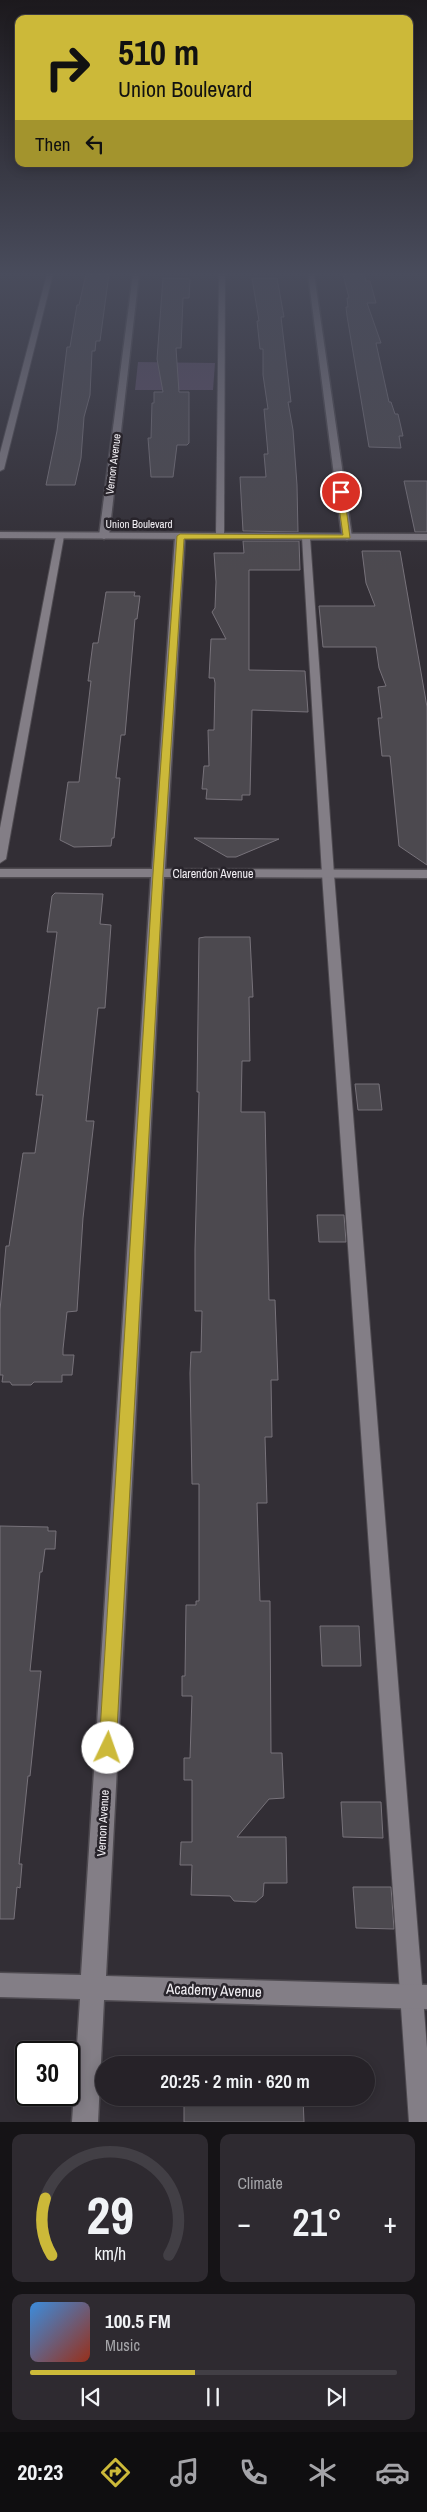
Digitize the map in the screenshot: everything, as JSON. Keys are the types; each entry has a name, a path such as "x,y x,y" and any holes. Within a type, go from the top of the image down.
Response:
{"street":[{"name":"Vernon Avenue","path":"104,536 124,373"},
{"path":"325,373 347,537"},
{"name":"Union Boulevard","path":"0,535 427,537"},
{"name":"Vernon Avenue","path":"85,2122 158,874 180,536"},
{"name":"Clarendon Avenue","path":"0,873 427,874"},
{"name":"Academy Avenue","path":"0,1985 94,1986 419,1997"}],"lane":[{"path":"0,469 25,373"},
{"path":"220,536 221,373"},
{"path":"0,859 60,536"},
{"path":"306,537 328,874 419,1997 421,2122"}],"shaded area":[{"path":"137,373 214,373 213,390 135,390"}],"building":[{"path":"64,373 91,373 90,395 84,417 81,458 75,485 46,485 57,431"},
{"path":"160,373 178,373 179,392 189,392 189,443 187,445 177,445 173,477 151,477 148,438 151,438 152,403 154,403 154,392 163,392"},
{"path":"263,373 288,373 291,402 288,402 293,430 297,485 298,532 243,531 240,477 266,477 264,454 268,454 264,409 268,409"},
{"path":"357,373 383,373 389,402 391,402 395,414 398,414 403,436 399,436 401,448 369,447"},
{"path":"404,481 427,481 427,532 415,532"},
{"path":"243,541 299,541 300,570 249,570 249,670 305,671 308,712 252,710 250,795 242,795 242,800 206,799 207,789 202,789 204,766 209,766 208,730 214,730 215,683 214,678 209,678 211,639 226,639 212,612 215,608 216,582 214,553 244,553"},
{"path":"362,551 400,551 427,707 427,865 399,846 390,756 382,756 378,718 382,718 378,687 386,686 379,668 376,647 323,647 319,606 375,606 366,583"},
{"path":"106,592 135,592 134,596 140,596 137,619 135,619 125,735 121,735 116,778 120,778 114,838 112,838 111,846 74,847 60,840 68,782 79,782 91,681 88,681 93,643 98,643"},
{"path":"194,838 279,839 236,857 227,857"},
{"path":"55,893 103,894 100,924 111,925 105,1008 98,1008 86,1121 94,1121 83,1218 77,1311 67,1312 63,1349 63,1355 74,1355 72,1375 62,1375 62,1382 34,1382 31,1385 12,1385 10,1382 2,1382 3,1375 0,1375 0,1310 6,1246 9,1246 23,1153 35,1153 43,1095 36,1095 57,932 47,932 52,896"},
{"path":"250,937 253,997 249,997 250,1061 242,1061 241,1112 265,1112 269,1300 275,1300 278,1380 271,1380 272,1437 265,1437 267,1503 257,1503 260,1601 270,1601 271,1753 282,1753 284,1798 269,1799 237,1837 286,1837 287,1883 264,1883 263,1896 256,1902 234,1901 230,1896 191,1895 192,1865 180,1865 181,1842 192,1842 192,1780 184,1780 184,1758 190,1758 192,1696 182,1696 182,1676 185,1676 186,1605 196,1605 196,1601 199,1601 199,1484 192,1484 190,1373 191,1352 201,1352 202,1311 195,1311 195,1249 199,1092 197,1092 199,938"},
{"path":"355,1084 379,1084 382,1110 358,1110"},
{"path":"317,1215 344,1215 346,1242 319,1242"},
{"path":"0,1526 48,1527 48,1531 56,1531 55,1549 45,1549 42,1572 40,1572 30,1671 41,1671 19,1864 22,1864 20,1888 17,1887 14,1919 0,1919"},
{"path":"320,1626 359,1626 361,1666 322,1666"},
{"path":"341,1802 381,1802 383,1838 343,1837"},
{"path":"353,1887 391,1887 394,1929 356,1928"},
{"path":"184,2106 303,2106 304,2122 184,2122"}],"route":[{"path":"108,1748 158,874 180,536 347,537 341,492"}]}
